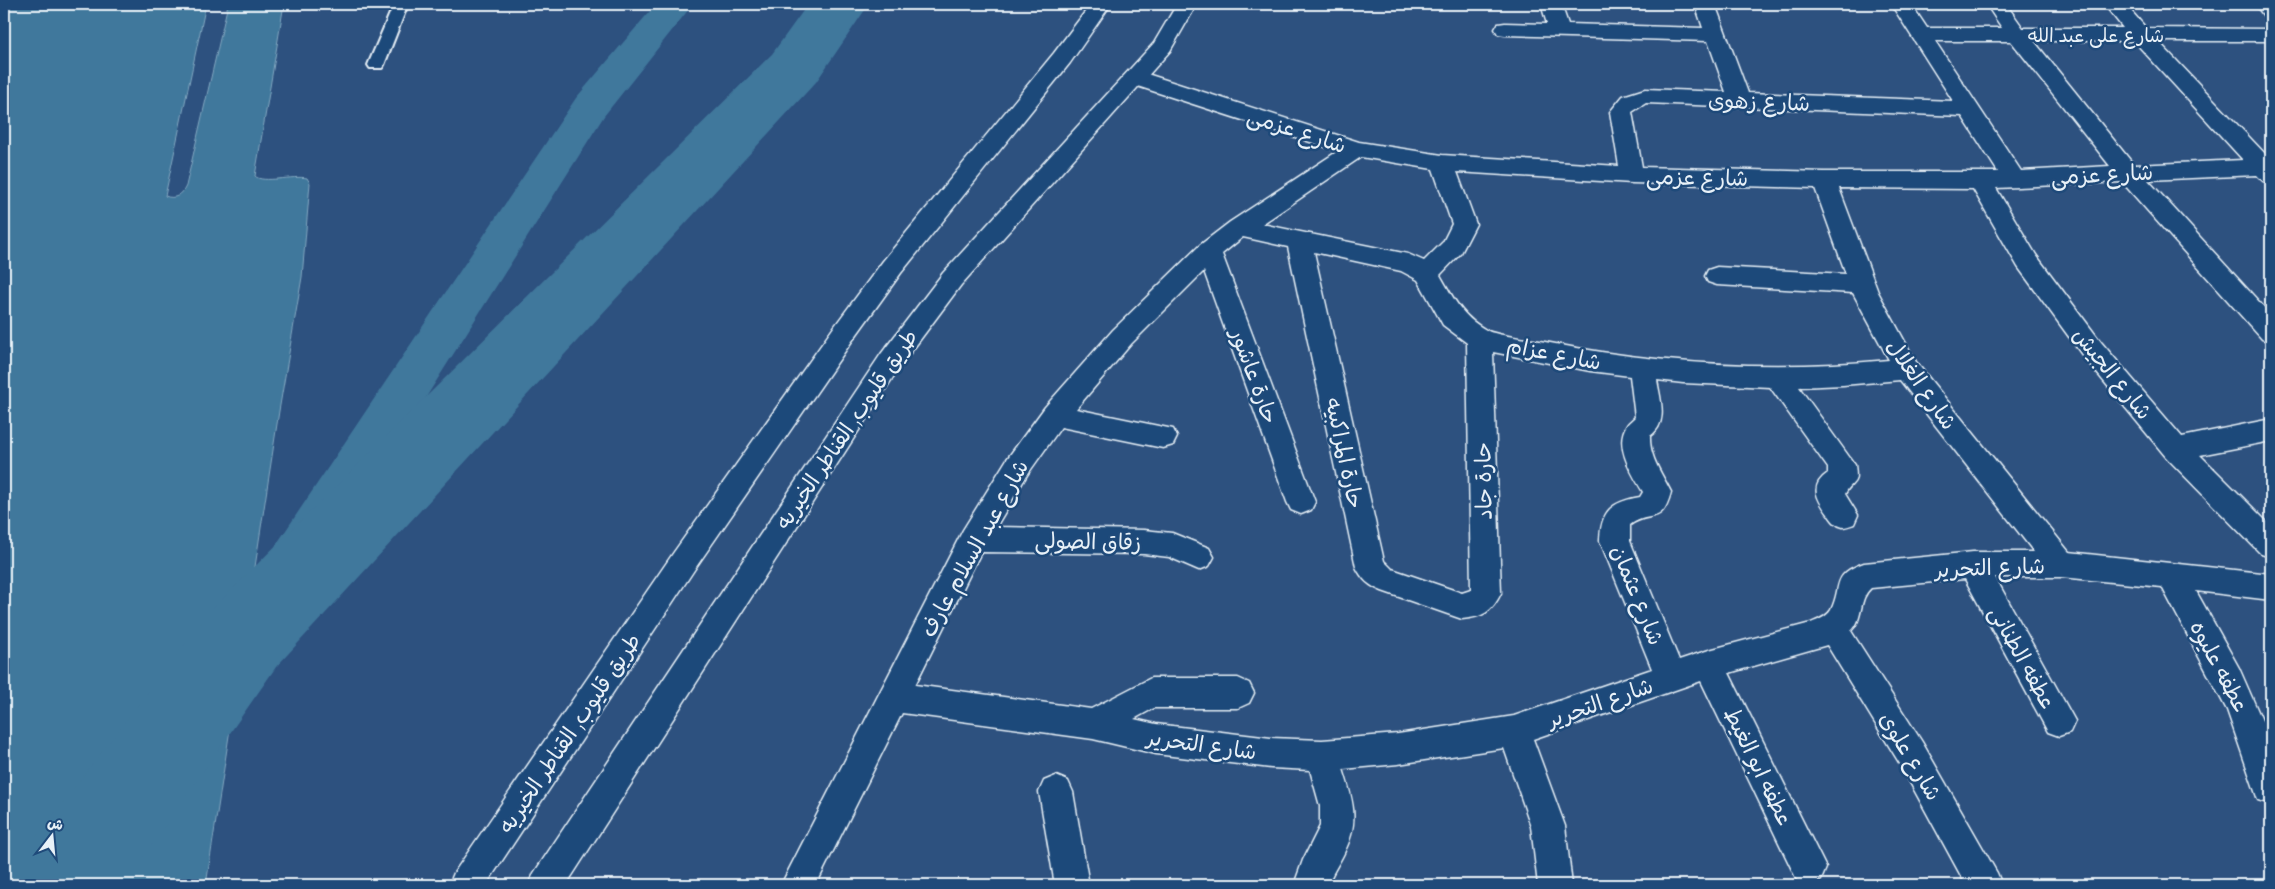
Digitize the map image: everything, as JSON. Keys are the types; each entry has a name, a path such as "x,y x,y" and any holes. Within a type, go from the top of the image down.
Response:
{"street":[{"name":"طريق قليوب, القناطر الخيريه","path":"466,885 684,561 843,334 892,267 1062,58 1101,4"},
{"name":"طريق قليوب, القناطر الخيريه","path":"546,885 905,340 984,243 1136,78 1163,46 1188,4"},
{"path":"1551,4 1560,31"},
{"path":"1705,4 1740,100"},
{"path":"1901,4 2014,179"},
{"path":"1996,4 2017,34 2128,172 2271,332"},
{"path":"2114,4 2140,35 2268,169"},
{"path":"2264,4 2271,12"},
{"path":"1505,29 1716,35"},
{"name":"شارع على عبد الله","path":"1920,34 2271,35"},
{"name":"شارع عزمى","path":"1136,78 1357,149 1442,162 1632,175 1824,180 1980,181 2128,172 2268,169"},
{"name":"شارع زهوى","path":"1632,175 1621,112 1625,104 1645,96 1968,109"},
{"name":"شارع عبد السلام عارف","path":"798,885 973,540 1017,467 1055,415 1122,337 1209,251 1239,228 1357,149"},
{"path":"1239,228 1408,264 1427,274 1452,247 1464,224 1442,162"},
{"name":"شارع الغلال","path":"1824,180 1862,284 1907,369 2062,564"},
{"name":"شارع الجيش","path":"1980,181 2027,261 2080,333 2176,449 2271,545"},
{"name":"حارة المراكبيه","path":"1299,241 1371,567 1382,578 1462,606"},
{"name":"حارة عاشور","path":"1209,251 1301,502"},
{"name":"شارع عزام","path":"1427,274 1452,318 1480,339 1590,361 1683,373 1777,377 1843,375 1907,369"},
{"path":"1717,276 1862,284"},
{"name":"حارة جاد","path":"1462,606 1474,605 1483,600 1486,593 1480,339"},
{"name":"شارع عثمان","path":"1642,369 1649,418 1647,424 1637,431 1635,440 1638,454 1657,492 1654,504 1649,507 1624,512 1618,517 1614,529 1615,541 1672,678"},
{"path":"1777,377 1840,465 1842,478 1831,486 1831,496 1844,515"},
{"path":"1055,415 1162,437"},
{"path":"2176,449 2271,430"},
{"name":"زقاق الصولى","path":"973,540 1144,542 1172,545 1199,557"},
{"name":"شارع التحرير","path":"893,697 1093,724 1156,739 1271,753 1322,755 1398,749 1514,731 1709,664 1815,636 1833,628 1844,618 1852,586 1864,576 1973,565 2062,564 2171,575 2271,588"},
{"name":"عطفه الطنانى","path":"1973,565 2058,722"},
{"name":"عطفه عليوه","path":"2171,575 2244,710 2264,762 2270,789"},
{"name":"شارع علوى","path":"1833,628 1911,753 1985,885"},
{"name":"عطفه ابو الغيط","path":"1709,664 1809,868"},
{"path":"1093,724 1151,693 1238,693"},
{"path":"1514,731 1548,826 1555,885"},
{"path":"1311,885 1314,873 1335,834 1338,818 1322,755"},
{"path":"1056,792 1072,885"}],"lane":[{"path":"376,65 401,4"}],"water":[{"path":"4,4 206,4 165,196 175,197 186,186 228,4 284,4 255,176 264,179 301,177 307,178 310,183 302,277 279,411 206,885 4,885"}],"waterway":[{"path":"244,638 590,107 675,4"},
{"path":"63,885 244,638 794,68 839,4"}]}
